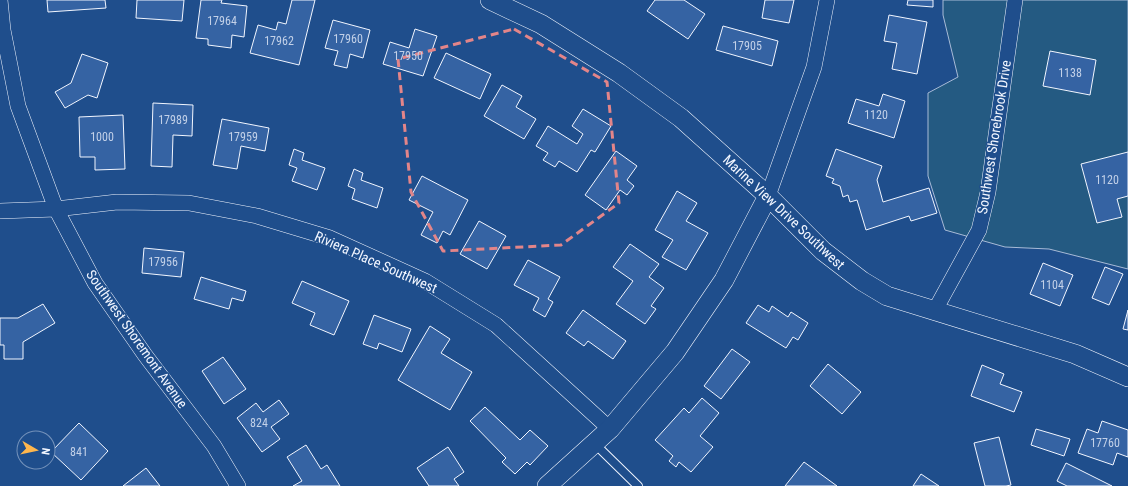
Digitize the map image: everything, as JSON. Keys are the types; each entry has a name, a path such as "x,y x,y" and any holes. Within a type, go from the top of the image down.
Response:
{"street":[{"name":"Southwest Shoremont Avenue","path":"0,0 3,30 18,106 56,209 95,283 145,355 214,446 238,486"},
{"name":"Marine View Drive Southwest","path":"490,0 541,24 618,73 681,118 768,196 823,251 862,281 887,296 934,312 1075,354 1128,377"},
{"path":"547,486 610,429 675,352 724,280 768,196 814,67 828,0"},
{"name":"Southwest Shorebrook Drive","path":"934,312 979,230 988,192 1015,0"},
{"name":"Riviera Place Southwest","path":"0,211 56,209 117,202 189,203 257,216 330,238 425,281 496,325 610,429"}],"lane":[{"path":"594,444 638,486"}],"highlighted area":[{"path":"514,29 607,82 619,203 561,245 443,251 411,192 398,59"}],"shaded area":[{"path":"943,0 1128,0 1128,269 1049,249 1005,247 945,230 928,176 928,93 958,77 943,15"}],"building":[{"path":"47,0 105,0 106,8 48,12"},
{"path":"137,0 184,0 182,21 136,18"},
{"path":"201,0 222,0 221,3 247,6 244,37 232,35 231,48 208,45 208,39 196,38"},
{"path":"292,0 315,0 299,65 250,53 258,25 276,30 278,22 286,24"},
{"path":"655,0 684,0 705,14 688,39 647,11"},
{"path":"765,0 794,0 789,23 762,18"},
{"path":"908,0 933,0 933,7 907,5"},
{"path":"889,15 927,22 917,74 892,69 897,43 884,41"},
{"path":"333,20 370,30 363,58 350,54 347,68 334,65 338,51 325,48"},
{"path":"723,26 778,41 772,66 716,50"},
{"path":"415,29 437,36 423,76 383,64 390,42 409,48"},
{"path":"1050,51 1096,60 1090,95 1043,86"},
{"path":"446,53 491,74 480,99 434,78"},
{"path":"82,54 108,63 97,98 88,95 65,108 55,92 71,83"},
{"path":"502,85 522,96 516,107 536,119 524,139 484,116"},
{"path":"883,94 905,101 894,138 848,123 856,99 879,106"},
{"path":"153,103 193,105 192,136 173,135 172,167 151,166"},
{"path":"583,109 611,126 595,152 591,150 577,172 559,161 555,167 543,160 548,153 536,146 548,126 577,144 583,134 572,126"},
{"path":"123,115 125,169 95,170 95,157 80,157 79,117"},
{"path":"222,119 269,128 265,151 241,146 237,169 213,165"},
{"path":"294,149 304,153 302,160 325,168 317,190 292,181 297,168 289,165"},
{"path":"836,149 882,166 877,180 883,202 929,188 937,213 911,221 909,216 866,230 857,200 850,202 848,195 843,197 840,186 832,183 834,179 826,176"},
{"path":"616,151 637,166 627,180 634,186 627,195 620,190 606,210 585,195"},
{"path":"1128,152 1128,196 1117,199 1122,217 1097,223 1081,164"},
{"path":"354,169 363,173 361,180 383,188 377,208 352,199 355,189 348,186"},
{"path":"422,176 468,200 450,235 443,231 437,243 421,235 433,212 409,200"},
{"path":"677,191 697,203 686,221 708,233 686,270 662,257 673,240 655,230"},
{"path":"479,221 506,236 487,269 460,254"},
{"path":"630,244 659,264 649,277 664,288 651,306 656,309 645,324 616,304 633,281 613,267"},
{"path":"144,248 184,252 181,277 142,273"},
{"path":"528,260 560,277 548,299 553,302 545,317 533,310 539,298 514,285"},
{"path":"1043,263 1073,275 1060,306 1030,294"},
{"path":"1105,267 1123,274 1109,305 1092,298"},
{"path":"201,277 246,291 243,301 232,298 229,309 194,299"},
{"path":"302,281 349,301 334,335 310,325 315,313 292,303"},
{"path":"43,304 55,323 23,342 23,359 4,359 4,345 0,345 0,318 18,318"},
{"path":"758,305 769,312 772,306 788,317 791,312 808,323 798,340 793,337 786,348 746,323"},
{"path":"583,310 626,341 613,359 588,341 584,346 566,333"},
{"path":"1128,310 1128,330 1123,329"},
{"path":"374,315 411,329 402,352 379,343 377,349 363,344"},
{"path":"430,326 450,339 441,353 472,372 450,410 398,380"},
{"path":"732,349 750,362 721,399 704,386"},
{"path":"223,357 246,389 224,404 202,371"},
{"path":"828,364 861,392 842,414 810,386"},
{"path":"982,365 1004,374 1000,384 1022,392 1014,412 971,396"},
{"path":"702,398 719,413 700,436 713,447 691,472 679,462 676,467 669,461 673,456 655,440 684,408 689,413"},
{"path":"279,400 289,414 271,427 280,439 262,452 237,418 256,403 263,412"},
{"path":"485,407 520,440 530,430 548,446 530,465 527,462 515,474 502,462 506,458 470,421"},
{"path":"1102,421 1128,430 1128,457 1117,453 1113,465 1078,453 1087,429 1098,433"},
{"path":"79,423 108,451 81,480 56,457 56,447"},
{"path":"1036,429 1070,439 1064,456 1031,445"},
{"path":"999,437 1011,485 985,486 974,443"},
{"path":"306,445 321,469 327,465 340,486 293,486 302,481 287,457"},
{"path":"448,447 464,472 454,479 459,486 429,486 417,468"},
{"path":"804,462 837,486 785,486"},
{"path":"1066,463 1112,486 1067,486 1057,481"},
{"path":"146,468 160,486 123,486"},
{"path":"921,474 939,486 913,486"}]}
